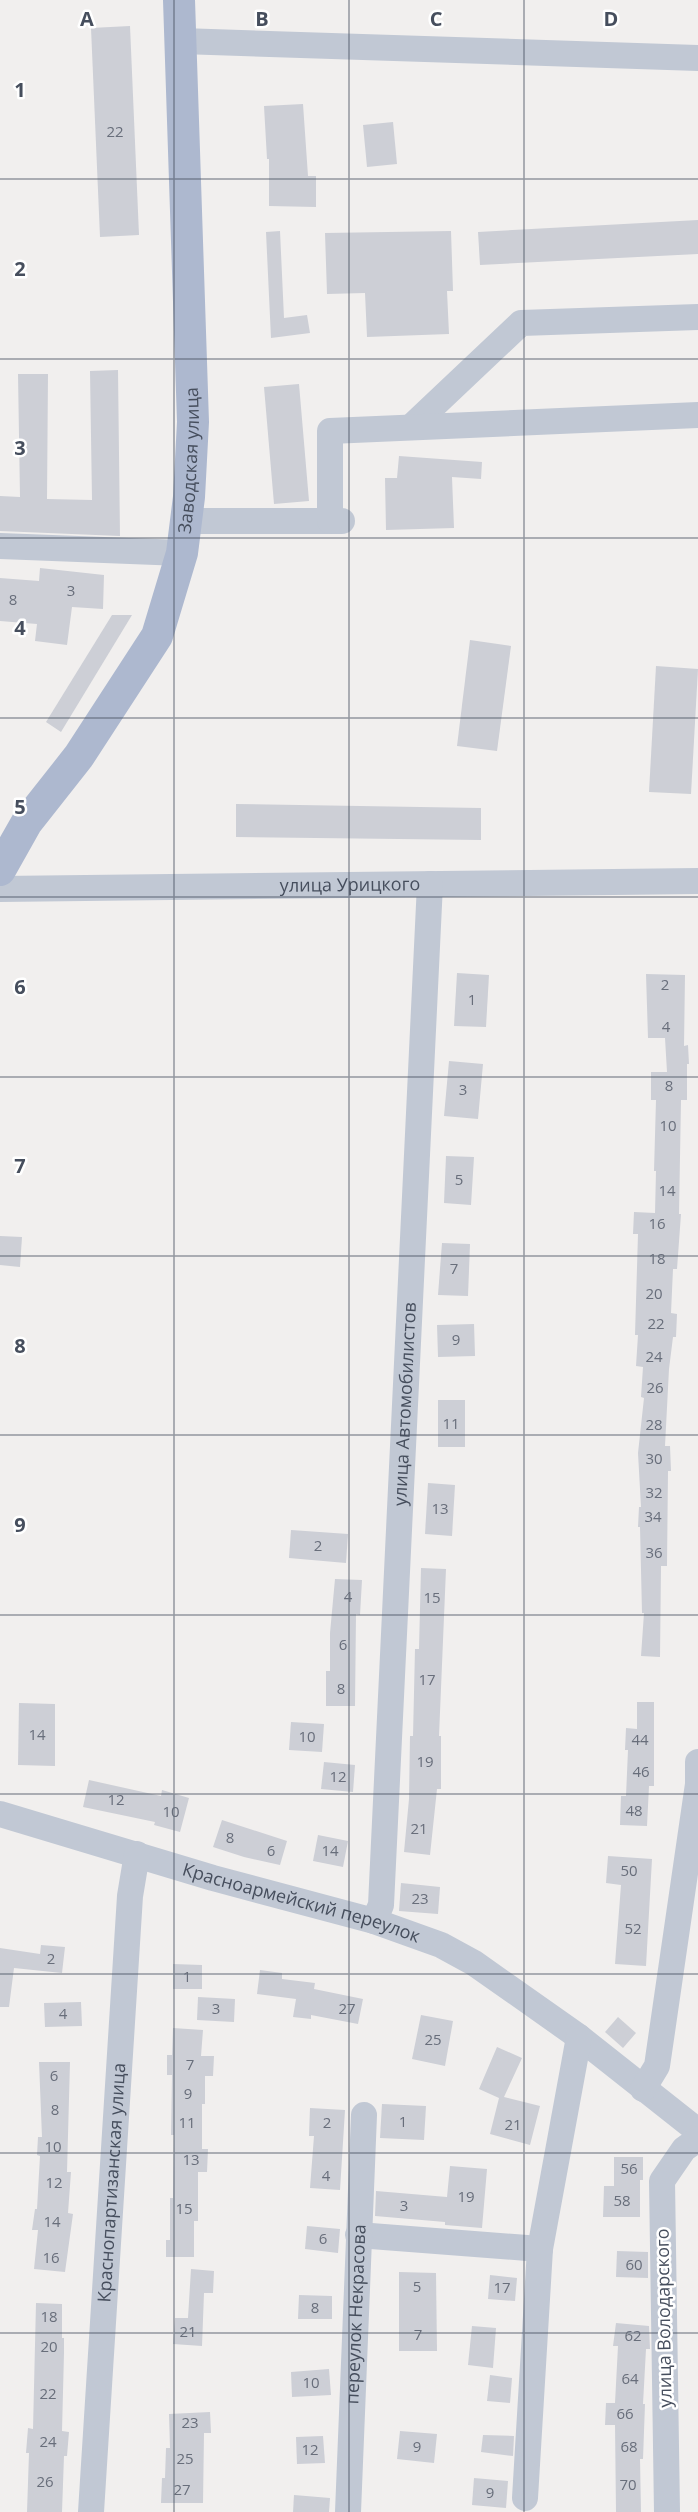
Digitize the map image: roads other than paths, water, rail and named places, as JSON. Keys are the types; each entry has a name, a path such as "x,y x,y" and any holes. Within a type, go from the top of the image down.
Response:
{"main road":[{"name":"Заводская улица","path":"0,870 27,822 79,756 157,636 182,553 194,422 179,0"}],"street":[{"path":"181,41 698,58"},
{"path":"411,428 521,323 698,316"},
{"path":"186,521 336,521 330,431 698,415"},
{"path":"0,546 182,553"},
{"name":"улица Урицкого","path":"0,889 698,881"},
{"name":"улица Автомобилистов","path":"374,1921 381,1905 430,884"},
{"path":"643,2089 657,2066 698,1784 698,1762"},
{"name":"Красноармейский переулок","path":"0,1814 213,1878 374,1921 441,1945 579,2037 698,2131"},
{"name":"Краснопартизанская улица","path":"91,2512 130,1896 137,1854"},
{"path":"525,2498 540,2249 579,2037"},
{"name":"переулок Некрасова","path":"348,2512 364,2115"},
{"name":"улица Володарского","path":"667,2512 662,2181 684,2149 698,2139"},
{"path":"358,2235 540,2249"}]}
